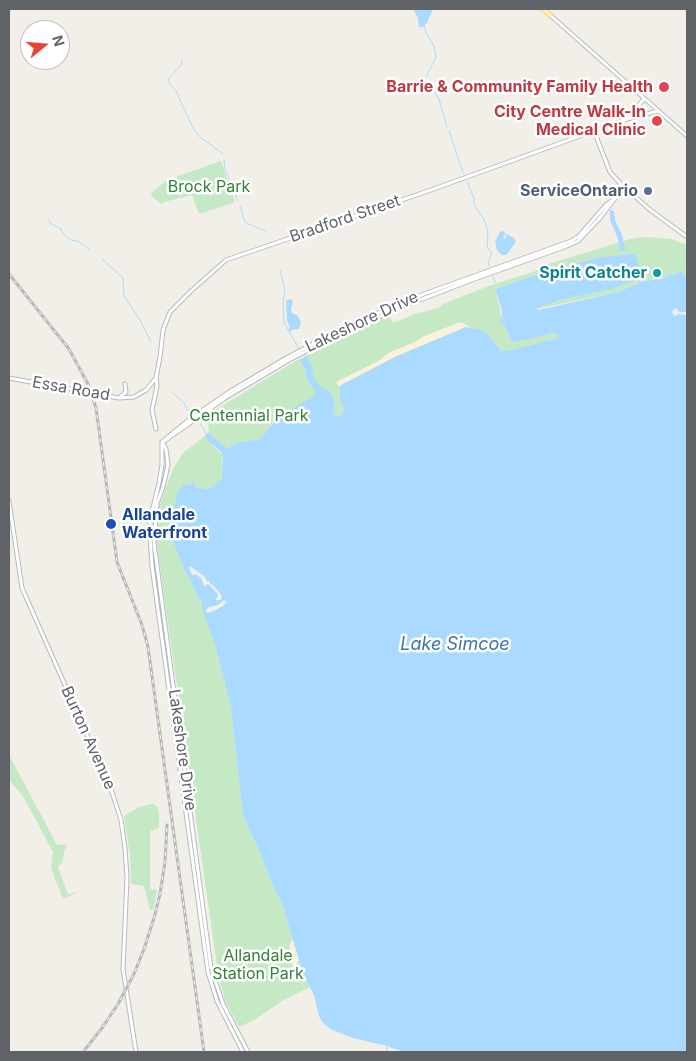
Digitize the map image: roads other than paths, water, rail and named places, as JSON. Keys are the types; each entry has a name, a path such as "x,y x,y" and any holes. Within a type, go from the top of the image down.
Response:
{"main road":[{"path":"543,9 687,136"},
{"path":"627,119 644,99"},
{"name":"Bradford Street","path":"156,429 152,410 157,386 156,378 163,330 170,312 226,260 431,190 627,119 658,111"},
{"path":"594,131 610,172 649,209 687,237"},
{"path":"304,350 353,327 469,280 561,249 580,237 606,205 614,200 624,187"},
{"name":"Lakeshore Drive","path":"192,419 304,350 386,309 580,237"},
{"name":"Essa Road","path":"9,378 119,398 134,397 150,387 156,378"},
{"path":"119,398 126,394 125,384"},
{"path":"162,442 174,435 192,419"},
{"path":"162,442 192,419"},
{"name":"Lakeshore Drive","path":"162,442 162,464 150,520 152,566 208,972 217,1001 243,1052"},
{"name":"Lakeshore Drive","path":"162,442 166,449 168,464 157,504 154,531 155,549 211,968 223,1004 248,1052"},
{"name":"Burton Avenue","path":"9,501 22,588 107,781 120,820 127,874 122,959 136,1052"}],"water":[{"path":"413,9 433,9 424,26 419,28 418,18"},
{"path":"610,210 614,211 625,251 620,251 618,239 610,220"},
{"path":"503,231 506,234 503,238 505,239 507,234 514,238 516,242 506,255 502,255 497,250 495,242 500,232"},
{"name":"Lake Simcoe","path":"635,254 640,270 630,282 611,289 560,300 536,308 538,310 618,292 644,281 661,279 671,274 675,275 681,270 684,276 687,274 687,312 679,312 676,308 672,312 674,316 679,314 687,315 687,1052 404,1052 353,1038 332,1030 322,1022 319,1016 314,995 303,974 282,903 243,816 231,707 216,648 201,600 191,583 191,579 187,575 170,535 170,522 178,492 183,485 191,485 192,483 195,483 195,487 209,489 222,479 223,458 221,452 205,436 209,432 227,449 238,442 260,439 282,415 314,396 315,391 306,378 306,371 300,360 307,356 314,379 333,396 334,413 337,416 341,416 344,411 340,398 339,387 341,385 397,356 466,327 489,335 501,351 558,338 558,335 553,333 512,342 504,324 508,322 501,324 500,320 507,318 502,318 502,311 495,289 535,275 595,258","holes":["190,566 213,585 222,596 221,600 216,600 218,594 208,584 204,586 201,578 195,574 193,576 189,568","224,600 227,602 223,606 206,613 209,607 218,605"]},
{"path":"290,299 293,301 292,313 298,316 301,322 299,329 291,330 290,333 286,301"}],"waterway":[{"path":"424,26 434,46 436,57 426,77"},
{"path":"182,60 182,64 169,78 169,83 176,91 193,128 200,137 223,154"},
{"path":"429,84 439,99 447,127"},
{"path":"449,131 463,172"},
{"path":"224,160 225,169 238,201"},
{"path":"467,182 474,198 474,205 484,219 488,231 487,247 492,253 488,262 489,266"},
{"path":"240,206 245,222 266,231"},
{"path":"49,220 50,223 61,229 64,235 73,241 78,241 89,249"},
{"path":"102,259 123,278 124,296 139,318 151,342"},
{"path":"280,270 285,290 283,303 284,322 300,351"},
{"path":"492,276 496,283"},
{"path":"173,393 184,403 189,413"},
{"path":"200,423 207,435"},
{"path":"387,1046 387,1052"}],"railway":[{"path":"9,274 69,349 88,384 96,408 117,562 142,625 148,647 204,1052"},
{"path":"83,1052 118,1004 134,974 144,949 160,894 165,862 167,825"}],"place":[{"name":"Barrie & Community Family Health","path":"664,87"},
{"name":"City Centre Walk-In Medical Clinic","path":"657,121"},
{"name":"ServiceOntario","path":"648,191"},
{"name":"Spirit Catcher","path":"657,273"},
{"name":"Allandale Waterfront","path":"111,524"}],"park label":[{"name":"Brock Park","path":"209,187"},
{"name":"Centennial Park","path":"249,416"},
{"name":"Allandale Station Park","path":"258,965"}]}
